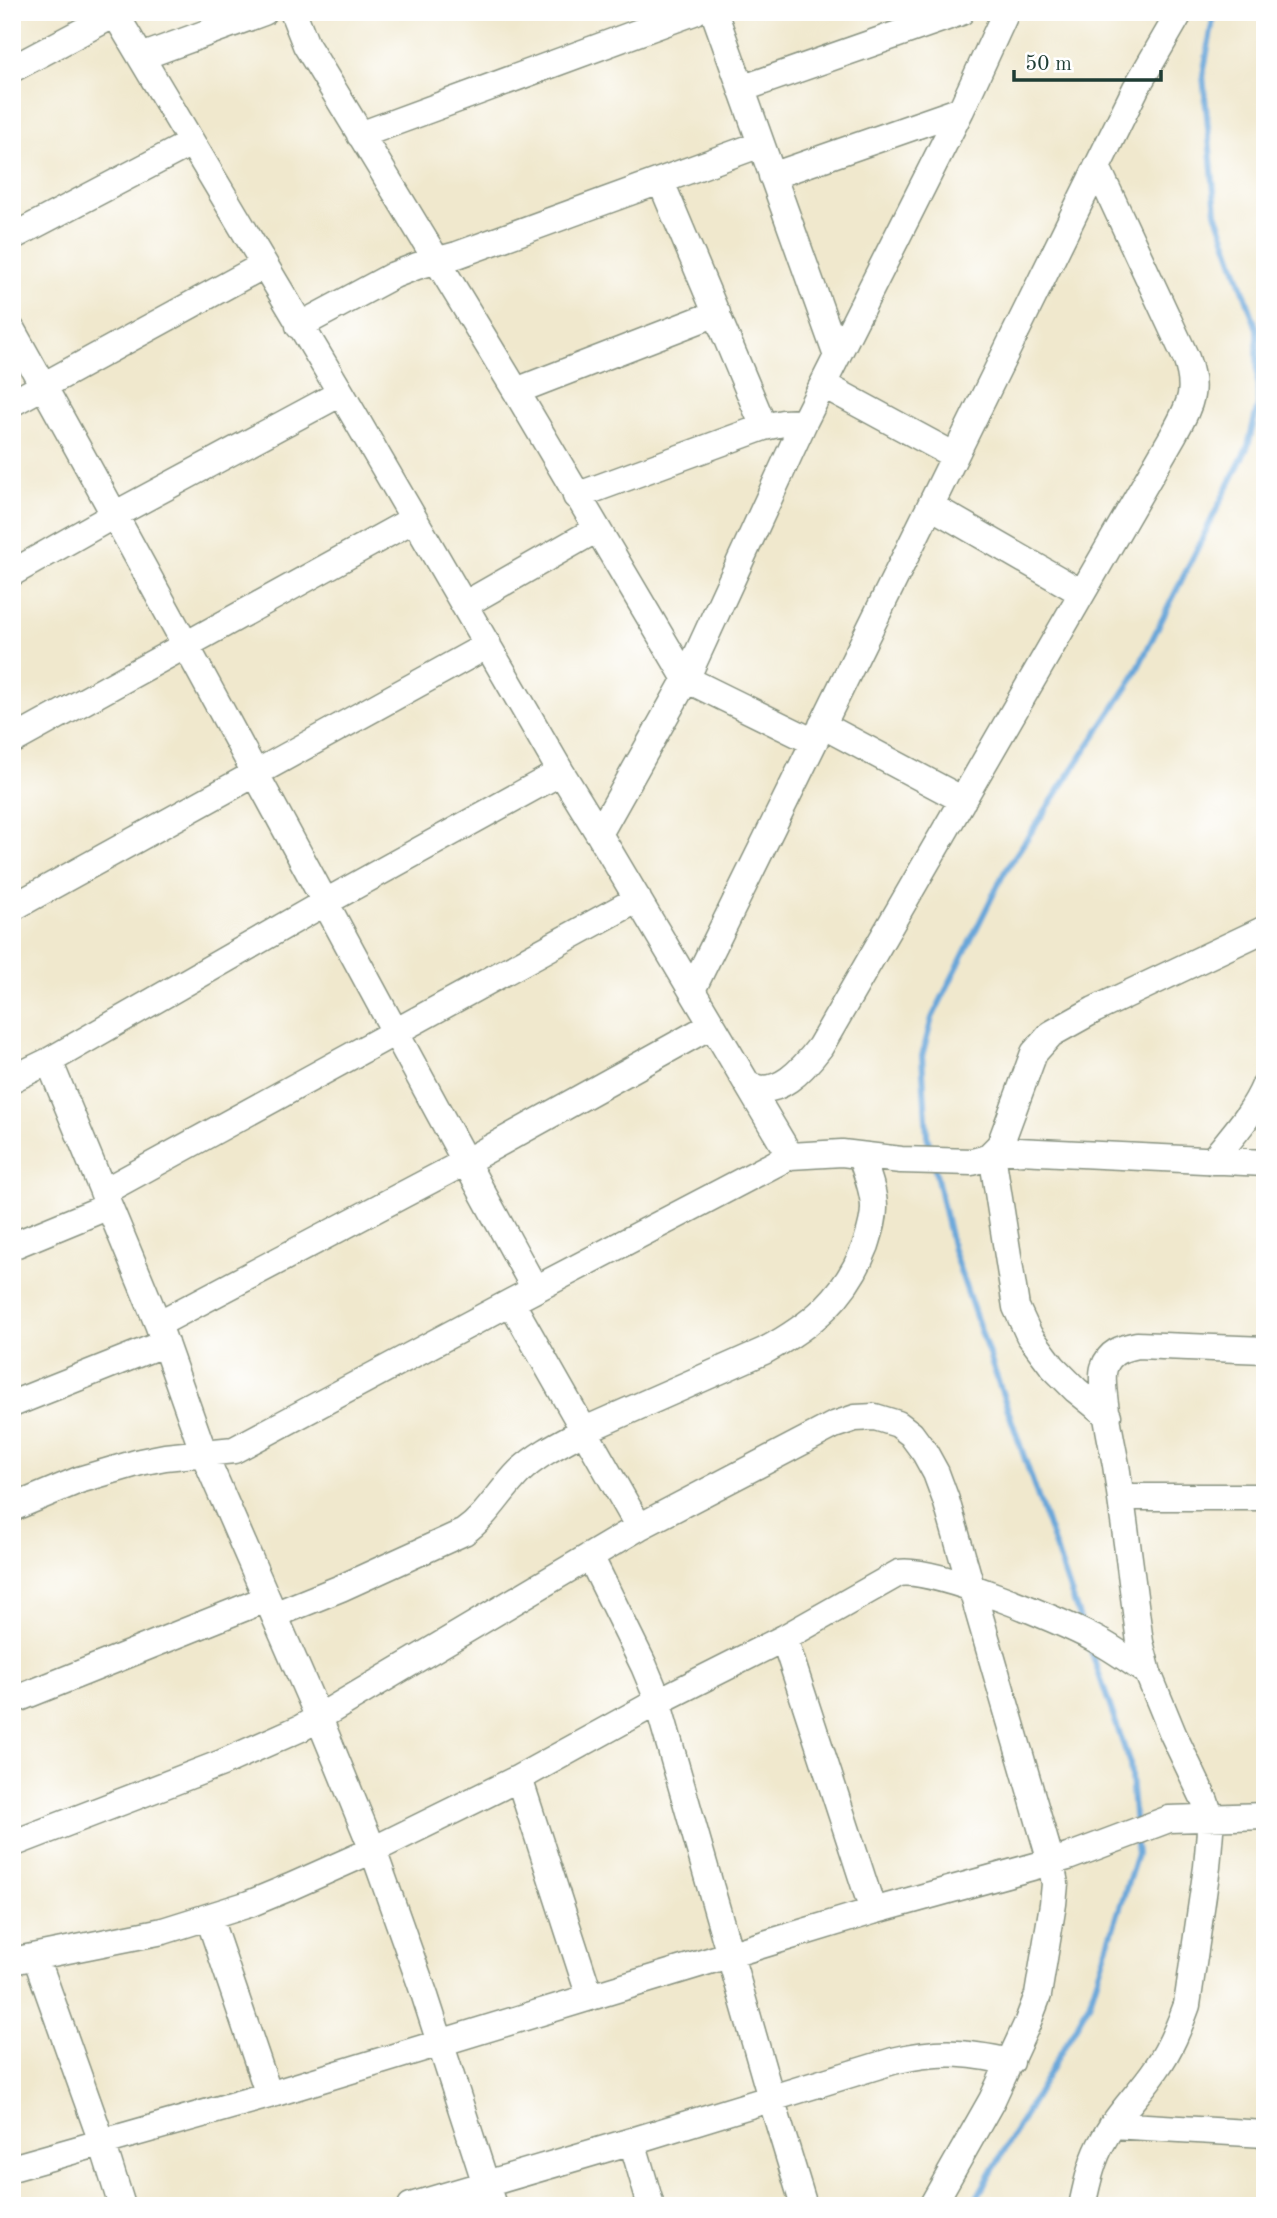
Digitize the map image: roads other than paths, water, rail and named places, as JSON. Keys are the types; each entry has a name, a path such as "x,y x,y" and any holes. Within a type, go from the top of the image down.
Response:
{"street":[{"path":"141,57 264,12"},
{"path":"293,12 306,45 516,391 686,679 818,733 963,800"},
{"path":"360,135 694,12"},
{"path":"714,12 837,356"},
{"path":"741,89 961,12"},
{"path":"600,834 686,679 804,422 961,110 1006,12"},
{"path":"692,990 1136,88 1180,12"},
{"path":"12,69 114,13 790,1156"},
{"path":"772,176 961,110"},
{"path":"12,237 191,143"},
{"path":"299,326 394,275 457,255 761,144"},
{"path":"748,1085 756,1089 783,1083 798,1073 816,1053 1192,400 1192,376 1186,358 1097,167"},
{"path":"661,182 764,426"},
{"path":"12,403 264,265"},
{"path":"516,391 717,313"},
{"path":"12,330 187,644 324,903 535,1289"},
{"path":"824,386 955,456"},
{"path":"12,573 341,393"},
{"path":"576,496 764,426 804,422"},
{"path":"931,506 1082,593"},
{"path":"12,741 414,519"},
{"path":"464,605 597,529"},
{"path":"12,908 488,645"},
{"path":"12,1079 49,1061 324,903 561,772"},
{"path":"12,1246 106,1199 394,1032 638,899"},
{"path":"12,1507 111,1470 164,1457 223,1453 247,1444 790,1156 825,1153 959,1163 983,1160 995,1152 1008,1126 1034,1053 1051,1034 1094,1010 1265,929"},
{"path":"12,1404 162,1334 712,1025"},
{"path":"49,1061 162,1334 204,1454 319,1718 373,1850 490,2195"},
{"path":"1212,1161 1246,1119 1265,1085"},
{"path":"995,1152 1265,1163"},
{"path":"995,1152 1010,1277 1019,1314 1029,1335 1053,1367 1108,1416"},
{"path":"12,1701 270,1607 341,1588 464,1532 479,1521 521,1470 544,1453 585,1430 790,1337 818,1317 856,1271 873,1223 873,1198 861,1156"},
{"path":"511,1302 639,1527"},
{"path":"1082,2206 1094,2159 1112,2125 1158,2067 1187,2006 1211,1819 1148,1674 1140,1642 1103,1371 1108,1359 1115,1352 1137,1345 1265,1350"},
{"path":"12,1844 282,1737 319,1718 639,1527 815,1434 855,1418 874,1417 898,1424 911,1434 925,1453 946,1500 1051,1862 1055,1884 1038,1995 1011,2062 992,2100 932,2206"},
{"path":"1121,1497 1265,1497"},
{"path":"590,1556 644,1666 657,1702 804,2206"},
{"path":"122,2206 102,2141 24,1959 163,1931 209,1918 290,1888 519,1778 657,1702 784,1638 896,1573 927,1575 1042,1614 1110,1647 1148,1674"},
{"path":"784,1638 873,1911"},
{"path":"519,1778 590,1997"},
{"path":"12,2168 269,2095 873,1911 1051,1862 1169,1819 1265,1816"},
{"path":"209,1918 269,2095"},
{"path":"411,2206 490,2195 632,2141 854,2072 929,2053 959,2052 1011,2062"},
{"path":"1112,2125 1265,2134"},
{"path":"632,2141 651,2206"}],"waterway":[{"path":"932,1155 927,1135 922,1056 932,1018 1004,873 1132,680 1248,446 1258,405 1257,329 1216,212 1203,75 1213,20 1218,12"},
{"path":"935,1169 953,1250 1082,1625"},
{"path":"1089,1645 1130,1764 1135,1826"},
{"path":"972,2206 1089,2004 1137,1854 1135,1837"}]}
